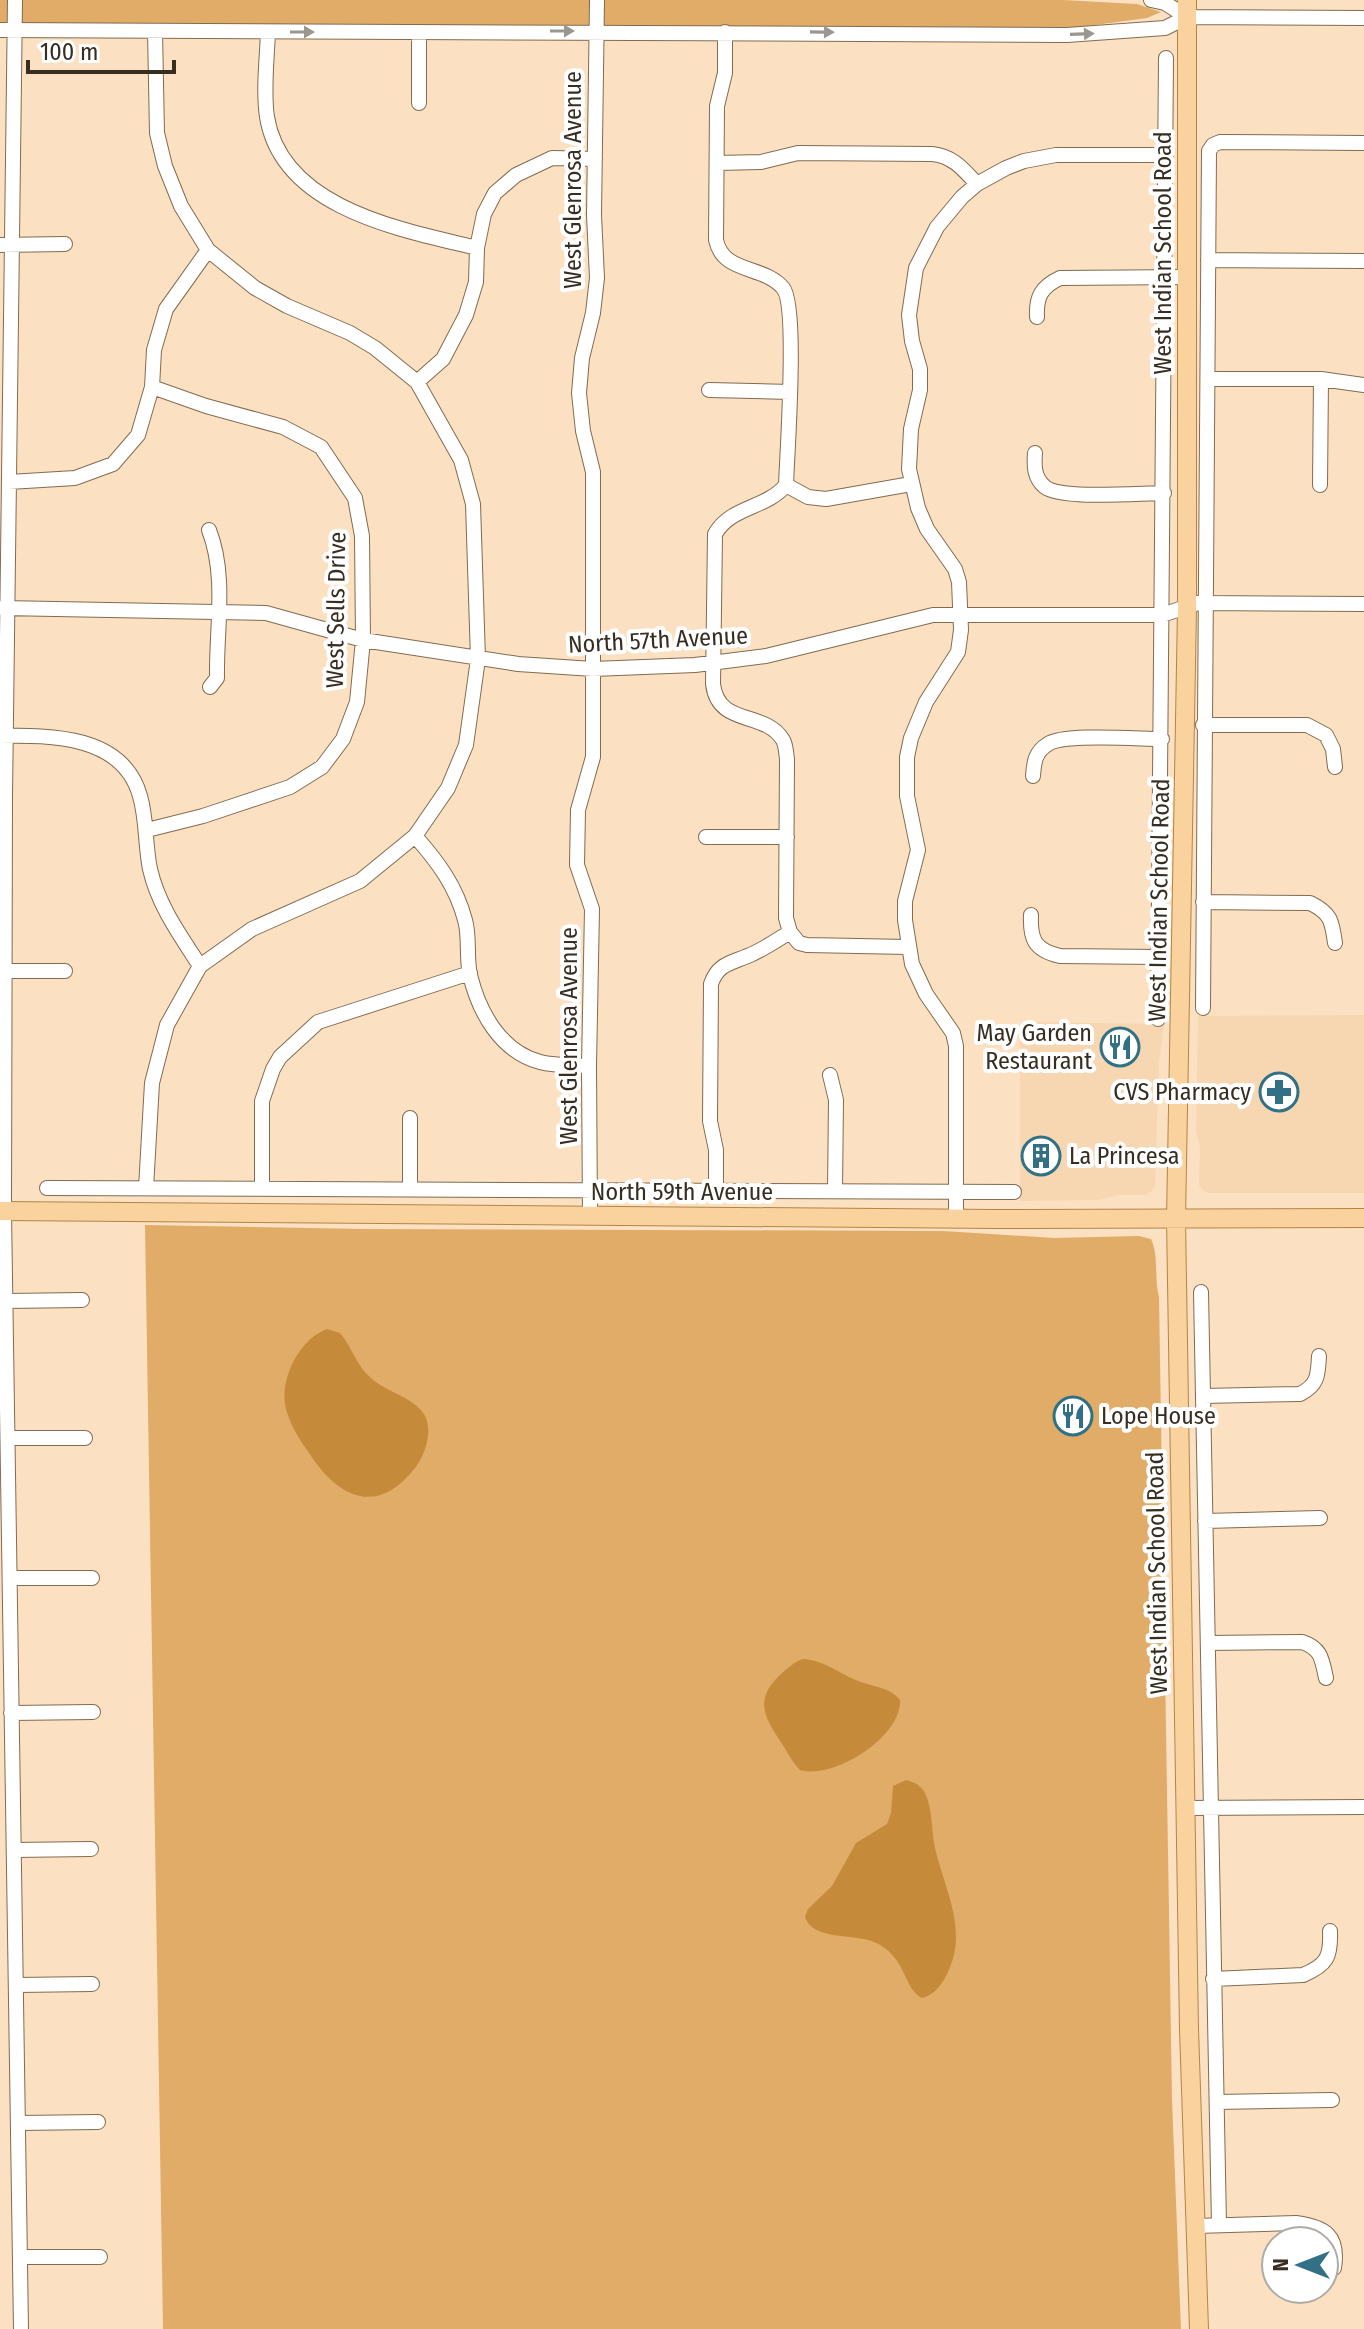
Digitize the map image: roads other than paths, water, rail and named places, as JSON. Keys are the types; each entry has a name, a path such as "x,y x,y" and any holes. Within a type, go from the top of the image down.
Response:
{"main road":[{"name":"West Indian School Road","path":"1187,8 1188,277 1195,606 1176,1219 1190,2082 1199,2329"},
{"name":"North 59th Avenue","path":"2,1211 1364,1218"}],"street":[{"path":"15,0 7,30 4,365 9,482 4,608 2,1211 6,1301 4,1399 8,1438 4,1522 10,1578 5,1655 11,1713 7,1790 14,1850 8,1915 17,1985 21,2329"},
{"name":"West Glenrosa Avenue","path":"590,1216 592,909 577,865 578,810 593,757 593,472 583,431 579,393 582,358 593,313 597,278 597,0"},
{"path":"1151,0 1187,8 1364,18"},
{"path":"7,30 1067,35 1165,28 1187,8"},
{"path":"146,1188 152,1083 167,1025 200,966 252,929 360,881 415,836 448,788 466,745 478,659 473,504 461,460 417,382 375,348 350,333 287,306 255,288 208,250 181,206 165,166 157,133 155,31"},
{"path":"268,32 267,118 275,144 288,165 308,186 338,206 477,248"},
{"path":"419,32 419,103"},
{"path":"725,32 725,73 717,106 718,251 729,261 772,279 785,289 789,301 790,392 786,485 767,501 730,515 715,534 713,684 717,702 728,711 772,729 784,741 787,759 786,918 790,932 799,943 807,945 908,947"},
{"name":"West Indian School Road","path":"1158,1019 1166,58"},
{"name":"West Indian School Road","path":"1203,1008 1203,725 1195,606 1208,379 1209,151 1220,142 1364,143"},
{"path":"717,163 761,162 798,153 932,154 957,162 977,184"},
{"path":"956,1218 956,1046 953,1033 926,994 908,947 905,901 918,850 907,796 907,757 911,738 926,702 958,652 961,614 955,569 927,529 911,484 908,455 920,390 920,369 909,329 911,291 924,249 937,227 977,184 1006,168 1039,157 1070,154 1166,155"},
{"path":"417,382 443,359 466,315 476,282 477,248 484,214 495,193 516,175 552,158 595,159"},
{"path":"6,245 65,244"},
{"path":"9,482 75,478 113,464 138,435 152,387 154,350 166,309 208,250"},
{"path":"1208,260 1364,261"},
{"path":"1037,317 1036,300 1043,290 1060,278 1188,277"},
{"path":"1208,379 1321,379 1364,385"},
{"path":"1320,485 1321,379"},
{"name":"West Sells Drive","path":"147,830 203,816 290,787 322,767 343,739 357,702 363,640 362,536 355,498 321,447 283,427 206,406 152,387"},
{"path":"709,390 790,392"},
{"path":"1035,453 1038,478 1043,485 1059,493 1164,493"},
{"path":"786,485 808,497 826,499 911,484"},
{"path":"209,530 215,546 220,610 217,678 210,687"},
{"name":"North 57th Avenue","path":"4,608 266,613 363,640 478,659 593,669 713,663 766,656 923,616 1162,615 1195,606 1364,604"},
{"path":"1203,725 1307,725 1326,735 1333,749 1335,767"},
{"path":"3,736 62,738 99,747 122,764 139,793 147,830 150,868 166,915 200,966"},
{"path":"1033,776 1034,760 1040,750 1055,740 1162,739"},
{"path":"415,836 439,863 454,887 466,923 470,973 483,1015 519,1053 539,1062 589,1066"},
{"path":"706,837 787,837"},
{"path":"1203,902 1310,903 1326,910 1333,926 1335,943"},
{"path":"1031,915 1031,935 1042,950 1050,954 1158,957"},
{"path":"716,1191 716,1150 710,1121 711,984 726,963 747,956 790,932"},
{"path":"3,971 65,971"},
{"path":"262,1189 262,1101 280,1057 318,1022 470,973"},
{"path":"830,1075 836,1100 835,1191"},
{"path":"410,1118 410,1189"},
{"name":"North 59th Avenue","path":"47,1188 1014,1192"},
{"name":"West Indian School Road","path":"1201,1292 1219,2225"},
{"path":"6,1301 82,1300"},
{"path":"1203,1396 1300,1394 1309,1390 1318,1377 1319,1356"},
{"path":"8,1438 85,1438"},
{"path":"1205,1521 1320,1518"},
{"path":"10,1578 92,1578"},
{"path":"1208,1643 1302,1642 1319,1652 1326,1678"},
{"path":"11,1713 93,1712"},
{"path":"1185,1808 1364,1807"},
{"path":"14,1850 91,1849"},
{"path":"1213,1979 1303,1975 1314,1971 1327,1960 1331,1947 1330,1931"},
{"path":"17,1985 92,1984"},
{"path":"0,2047 17,2047"},
{"path":"1217,2102 1332,2100"},
{"path":"19,2123 98,2122"},
{"path":"1196,2226 1260,2225"},
{"path":"21,2257 100,2257"}],"place":[{"name":"May Garden Restaurant","path":"1120,1047"},
{"name":"CVS Pharmacy","path":"1279,1092"},
{"name":"La Princesa","path":"1041,1156"},
{"name":"Lope House","path":"1073,1416"}]}
